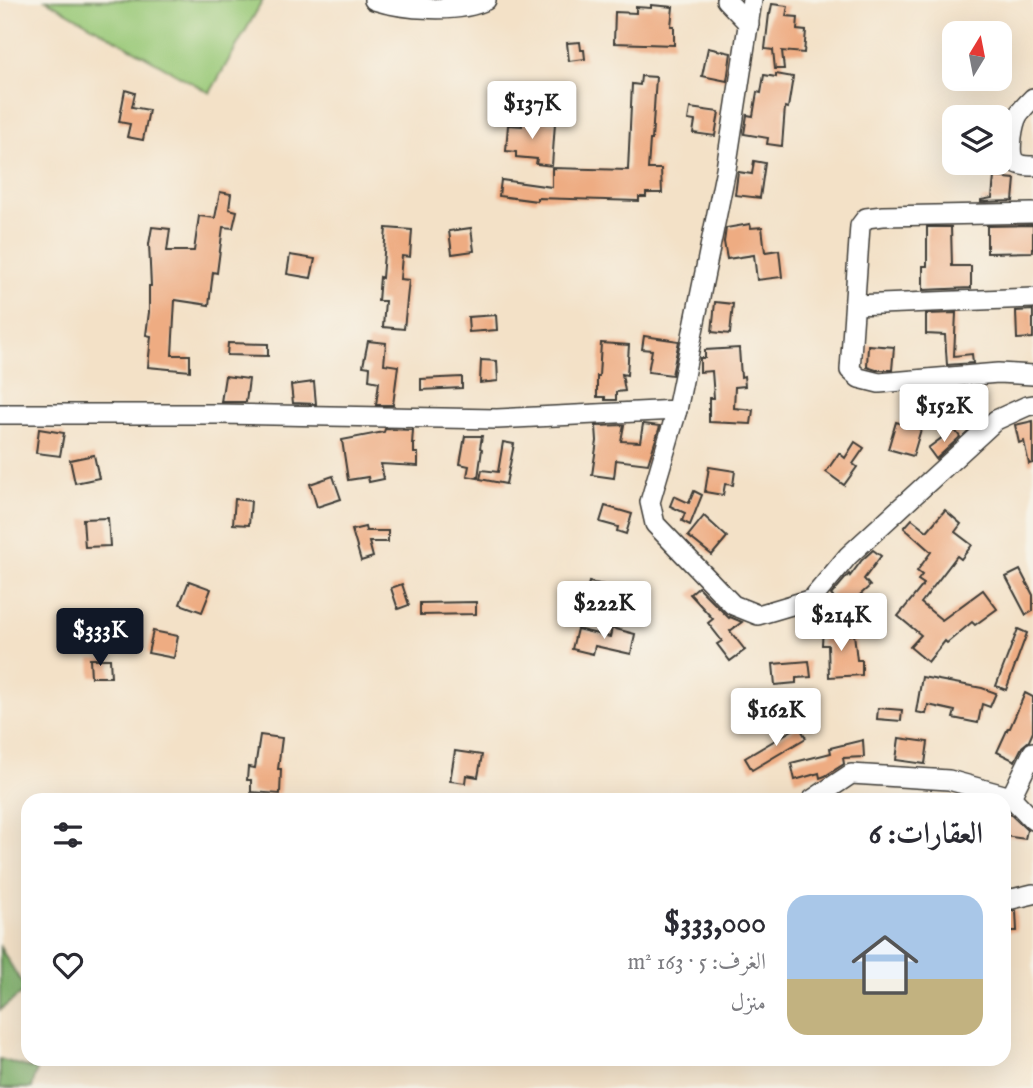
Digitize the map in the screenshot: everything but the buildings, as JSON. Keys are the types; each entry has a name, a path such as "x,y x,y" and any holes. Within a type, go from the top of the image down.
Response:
{"street":[{"path":"374,0 399,7 425,8 463,7 486,0"},
{"path":"726,0 749,24"},
{"path":"752,0 726,169 677,411 650,502 655,524 733,606 758,615 812,599 848,556 996,420 1033,405"},
{"path":"1033,98 1017,116 1011,151 1018,164 1033,166"},
{"path":"1033,213 866,218 860,226 850,370 859,378 879,383 998,373 1033,375"},
{"path":"855,305 1033,298"},
{"path":"0,414 497,419 677,411"},
{"path":"1033,751 1011,797 1033,820"},
{"path":"822,793 851,774 949,780 996,793"},
{"path":"1011,899 1033,894"}],"green space":[{"path":"46,0 263,0 210,93"},
{"path":"0,947 21,982 21,994 0,1010"},
{"path":"0,1059 37,1070 32,1088 0,1088"}]}
